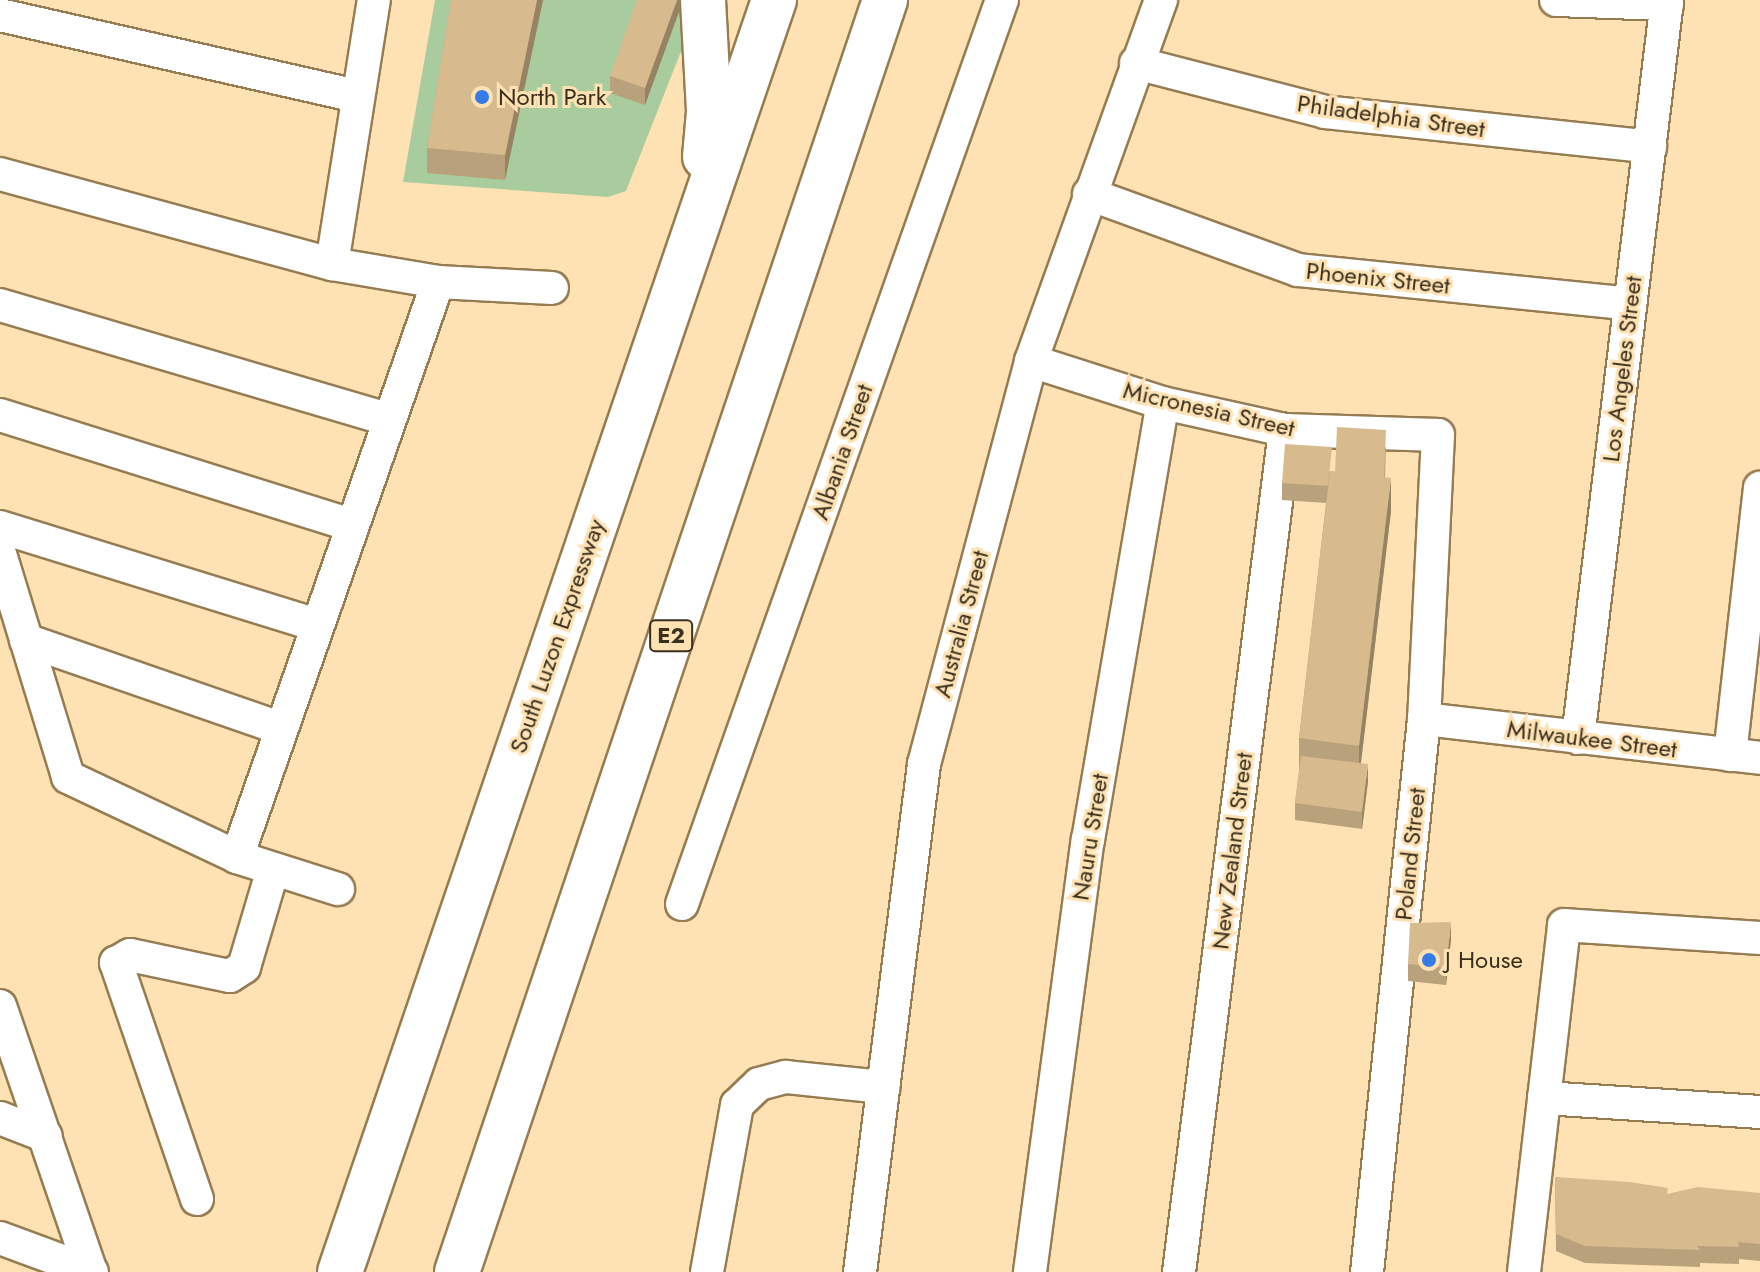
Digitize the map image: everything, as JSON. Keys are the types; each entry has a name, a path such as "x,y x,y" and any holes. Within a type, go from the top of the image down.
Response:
{"highway":[{"path":"699,221 709,112 703,0"},
{"name":"South Luzon Expressway","path":"340,1272 774,0"},
{"name":"E2","path":"457,1272 885,0"}],"street":[{"path":"332,264 374,0"},
{"name":"Albania Street","path":"682,904 1002,0"},
{"name":"Australia Street","path":"860,1272 924,764 1031,361 1161,0"},
{"path":"1556,0 1667,2"},
{"name":"Los Angeles Street","path":"1578,738 1667,2"},
{"path":"0,15 357,96"},
{"name":"Philadelphia Street","path":"1136,63 1325,112 1650,147"},
{"path":"0,174 332,264 438,282 552,288"},
{"name":"Phoenix Street","path":"1089,194 1298,270 1630,304"},
{"path":"237,857 438,282"},
{"path":"0,305 388,419"},
{"name":"Micronesia Street","path":"1031,361 1163,403 1285,430 1438,435"},
{"name":"Nauru Street","path":"1030,1272 1088,840 1163,403"},
{"path":"0,415 352,525"},
{"name":"New Zealand Street","path":"1179,1272 1285,430"},
{"name":"Poland Street","path":"1367,1272 1424,719 1438,435"},
{"path":"1745,757 1760,488"},
{"path":"0,527 316,625"},
{"path":"0,554 68,777 237,857 338,889"},
{"path":"26,640 280,728"},
{"name":"Milwaukee Street","path":"1424,719 1745,757"},
{"path":"197,1199 116,963 130,955 230,976 244,967 273,869"},
{"path":"1542,1272 1524,1272 1564,925 1760,938"},
{"path":"0,1006 92,1272"},
{"path":"707,1272 737,1105 759,1084 786,1077 883,1087"},
{"path":"1544,1098 1760,1112"},
{"path":"0,1118 46,1136"},
{"path":"0,1238 92,1272"}],"green space":[{"path":"435,0 684,0 691,26 626,191 608,197 403,182"}],"building":[{"path":"451,0 537,0 505,155 427,148"},
{"path":"637,0 677,0 645,88 610,76"},
{"path":"1337,427 1386,430 1384,478 1335,472"},
{"path":"1285,444 1332,447 1328,486 1282,483"},
{"path":"1330,471 1391,478 1359,746 1299,738"},
{"path":"1301,756 1368,764 1362,812 1295,803"},
{"path":"1451,922 1446,968 1408,964 1410,923"},
{"path":"1555,1177 1630,1182 1668,1188 1667,1194 1698,1187 1760,1193 1760,1244 1738,1242 1739,1247 1697,1246 1700,1250 1585,1246 1556,1234"}],"place":[{"name":"North Park","path":"482,97"},
{"name":"J House","path":"1429,960"}]}
